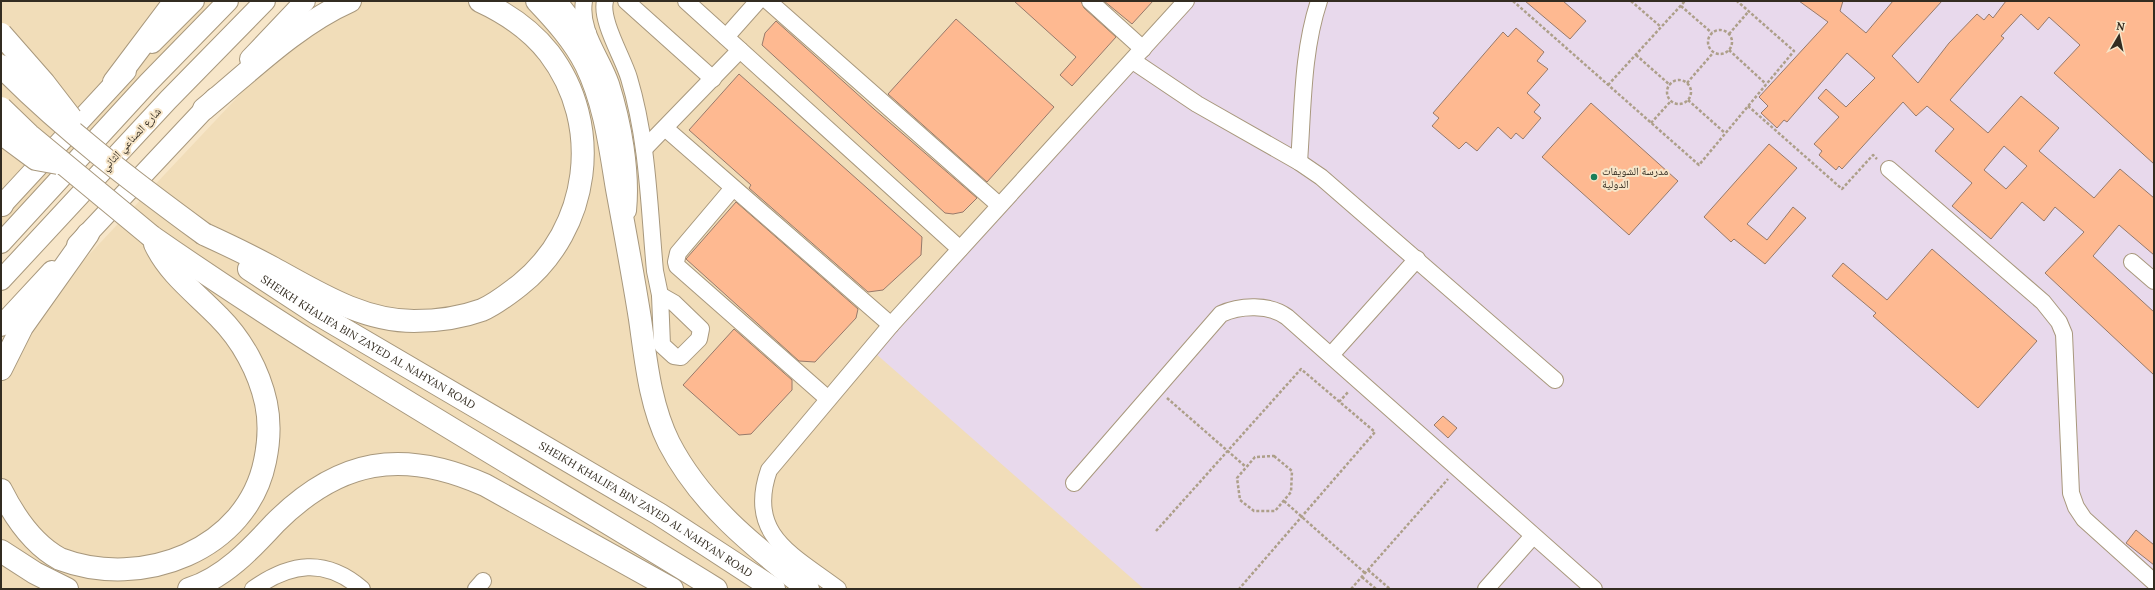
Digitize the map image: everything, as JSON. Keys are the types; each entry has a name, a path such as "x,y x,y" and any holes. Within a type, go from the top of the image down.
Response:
{"highway":[{"path":"114,82 175,1"},
{"path":"204,109 308,25 334,8 350,1"},
{"path":"204,234 338,303 362,312 387,318 413,321 453,319 483,309 508,295 531,277 550,255 566,231 576,204 582,179 581,125 574,99 563,74 549,53 529,32 506,15 480,1"},
{"path":"537,1 570,40 585,64 597,90 605,118 626,228 648,380 657,412 669,442 685,471 705,498 765,555 808,589"},
{"path":"1,34 44,83 88,144"},
{"name":"SHEIKH KHALIFA BIN ZAYED AL NAHYAN ROAD","path":"1,66 64,125 125,176 263,279 316,313 659,514 768,586"},
{"path":"1,108 63,163 151,236 221,285 311,343 716,589"},
{"path":"1,132 36,159 49,163 63,163"},
{"path":"1,369 22,327 88,234"},
{"path":"1,490 23,525 44,547 60,559 88,571 121,577 155,572 181,564 213,545 237,521 256,491 263,472 269,426 266,403 250,361 230,329 170,268 159,254 151,236"},
{"path":"189,589 217,575 236,561 295,504 315,489 338,477 364,467 389,464 436,467 464,476 484,485 672,589"},
{"path":"1,551 35,573 66,589"}],"main road":[{"path":"1,205 114,82 194,1"},
{"path":"1,243 148,83 228,1"},
{"name":"شارع الصناعي الثاني","path":"1,280 168,100 265,1"},
{"path":"1,326 305,1"}],"street":[{"path":"559,1 573,19 589,34"},
{"path":"584,1 584,22 611,83 620,122 628,184 626,228"},
{"path":"605,1 604,17 629,76 637,106 644,150 655,271 660,295"},
{"path":"626,1 713,79"},
{"path":"686,1 960,249"},
{"path":"726,37 758,1"},
{"path":"768,1 999,205"},
{"path":"1090,1 1138,55 1197,104 1299,162 1344,196 1555,380"},
{"path":"838,589 776,540 766,525 761,506 762,488 769,470 827,398 891,325 1186,1"},
{"path":"1299,162 1306,65 1310,37 1319,1"},
{"path":"644,150 740,50"},
{"path":"665,128 891,325"},
{"path":"1889,169 2043,302 2059,322 2064,334 2065,346 2069,479 2073,500 2084,519 2154,582"},
{"path":"733,188 678,253 676,262 677,266 827,398"},
{"path":"1331,355 1417,259"},
{"path":"2132,262 2154,281"},
{"path":"1074,483 1221,314 1237,309 1266,308 1281,312 1594,589"},
{"path":"1486,589 1533,536"},
{"path":"253,589 285,570 303,567 321,567 339,573 361,589"}],"path":[{"path":"1513,1 1699,165 1794,51 1737,1"},
{"path":"1632,1 1661,27"},
{"path":"1608,85 1685,1"},
{"path":"1680,6 1712,33"},
{"path":"1729,34 1748,12"},
{"path":"1721,30 1729,34 1732,42 1729,50 1722,54 1713,52 1707,42 1712,33 1721,30"},
{"path":"1729,50 1766,84"},
{"path":"1687,83 1713,52"},
{"path":"1636,55 1670,85"},
{"path":"1678,80 1687,83 1691,92 1688,100 1680,104 1671,101 1668,96 1670,85 1678,80"},
{"path":"1688,100 1726,133"},
{"path":"1651,123 1671,101"},
{"path":"1748,106 1842,189 1873,155 1889,169"},
{"path":"1156,531 1301,369 1375,432 1239,589"},
{"path":"1156,388 1246,467"},
{"path":"1274,456 1292,471 1292,492 1284,501 1275,511 1254,511 1240,500 1237,478 1255,457 1274,456"},
{"path":"1351,589 1457,468"},
{"path":"1284,501 1365,573"},
{"path":"1368,570 1390,589"},
{"path":"1362,577 1376,589"}],"shaded area":[{"path":"1,1 214,1 1,239"},
{"path":"331,1 2154,1 2154,589 1,589 1,348 296,35"},
{"name":"مدرسة الشويفات الدولية","path":"1192,1 2154,1 2154,589 1144,589 875,353"}],"building":[{"path":"1014,1 1081,1 1084,8 1116,37 1072,86 1060,75 1076,57"},
{"path":"1104,1 1153,1 1132,24"},
{"path":"1525,1 1563,1 1586,21 1570,39"},
{"path":"1799,1 1843,1 1840,11 1866,33 1893,1 1942,1 1892,56 1918,83 1949,43 1977,14 1984,20 1989,14 1993,18 2006,1 2154,1 2154,164 2054,73 2080,45 2049,17 2038,30 2021,14 2001,36 2004,38 1950,100 1988,133 2021,96 2059,128 2039,151 2094,198 2120,169 2154,198 2154,255 2119,225 2093,256 2154,312 2154,375 2045,273 2084,232 2055,207 2044,221 2022,202 1991,239 1952,206 1972,183 1935,151 1954,129 1927,106 1916,116 1903,102 1842,169 1839,166 1836,170 1819,155 1822,151 1814,144 1839,117 1818,98 1826,89 1846,107 1875,78 1847,53 1787,122 1784,120 1777,128 1761,113 1768,106 1759,97 1828,22","holes":["2004,146 2027,166 2006,189 1984,170"]},
{"path":"956,19 1054,107 987,182 888,94"},
{"path":"776,21 874,109 977,198 963,212 953,214 945,213 762,45 765,33"},
{"path":"1516,28 1544,52 1537,61 1548,69 1527,93 1540,105 1534,112 1541,118 1523,139 1516,133 1511,139 1498,127 1477,151 1466,142 1459,149 1432,126 1439,118 1433,113 1503,32 1508,37"},
{"path":"739,74 922,237 921,255 883,290 868,292 749,188 751,185 689,130"},
{"path":"1591,103 1678,181 1629,235 1542,157"},
{"path":"1769,144 1797,168 1747,224 1767,240 1793,207 1806,218 1765,264 1734,239 1731,242 1704,217"},
{"path":"736,202 858,309 856,318 815,362 799,361 686,259"},
{"path":"1932,249 2037,341 1978,408 1873,316 1876,313 1832,276 1843,263 1887,300"},
{"path":"734,329 792,380 792,390 751,434 739,435 683,385"},
{"path":"1443,416 1457,428 1448,438 1434,425"},
{"path":"2136,530 2154,545 2154,565 2126,543"}],"place":[{"name":"مدرسة الشويفات الدولية","path":"1594,177"}]}
